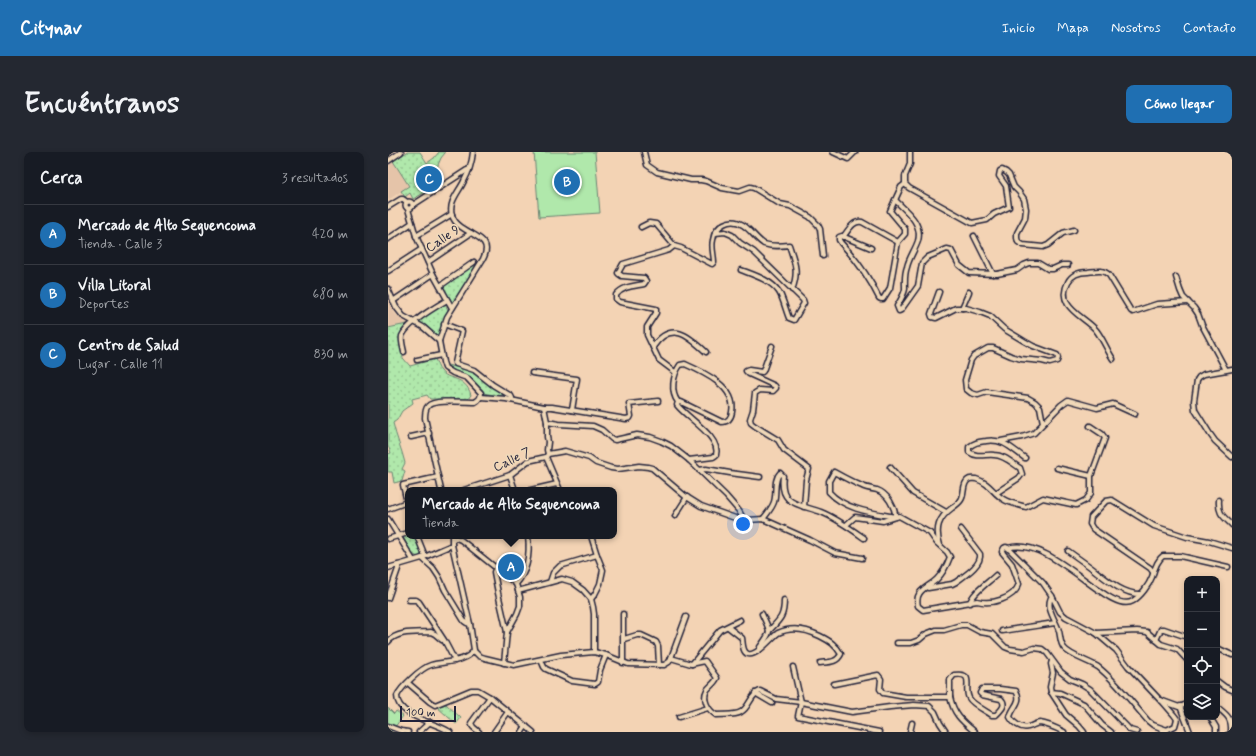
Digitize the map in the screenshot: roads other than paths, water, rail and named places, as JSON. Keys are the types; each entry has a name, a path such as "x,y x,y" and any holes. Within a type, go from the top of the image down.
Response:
{"street":[{"path":"388,161 401,152"},
{"path":"473,152 469,170 451,207 452,214 457,224 464,230 481,238 484,242 486,251 483,259 452,308 444,324 439,341 445,368 453,373 467,378 481,394 481,396"},
{"path":"644,152 648,165 657,172 691,180 706,181 722,188 740,191 750,187 754,188 780,204 790,206 810,217 820,229 824,256"},
{"path":"833,152 848,159 855,152"},
{"path":"910,152 910,164 905,176 905,184 909,188 972,223 987,220 994,214 1009,207 1006,186 999,176 1000,171 1002,170 1009,175 1014,187 1024,199 1026,209 1025,218 1017,232 1018,242 1043,247 1048,245 1063,233 1074,230"},
{"path":"408,209 412,208 413,205 469,170"},
{"path":"459,175 464,181"},
{"path":"898,242 858,221 855,222 843,237 839,237 839,240 855,258 881,299 883,299 890,288 898,242 905,234 904,230 890,211 901,187 905,184"},
{"path":"388,208 401,199 410,202 413,205"},
{"path":"895,200 914,218 918,229 918,241 907,267 903,297 897,306 899,311 918,286 922,263 928,257 946,248 951,250 960,265 969,273 994,274 1017,270 1029,263 1038,263 1048,269 1068,265"},
{"path":"407,202 406,206 416,236 433,274 452,308"},
{"path":"416,236 452,214"},
{"path":"641,227 649,222 656,224 674,246 712,264 714,262 712,242 719,226 731,221 742,224 762,242 769,246 779,247 789,245 797,272 792,290"},
{"path":"388,239 412,223"},
{"path":"715,233 725,232 732,235 740,243 754,252 803,300 804,304 794,320 789,318 780,293 774,286 741,270"},
{"name":"Calle 9","path":"428,262 471,233"},
{"path":"974,236 994,274"},
{"path":"843,237 871,248"},
{"path":"674,246 669,250 626,262 622,265 618,273 622,276 644,278 646,280 644,284 630,286 620,291 617,293 616,297 620,302 656,309 656,313 647,327 647,335 659,360 675,372"},
{"path":"388,271 422,249"},
{"path":"440,286 474,262"},
{"path":"1113,359 1095,330 1069,307 1065,298 1065,291 1067,284 1074,275 1079,272 1106,272 1109,274 1133,312 1157,304 1188,302"},
{"path":"394,302 433,274"},
{"path":"1176,277 1180,290 1198,314 1202,325 1226,370"},
{"path":"388,289 396,307 403,316 414,322 439,341"},
{"path":"939,292 932,317 936,318 956,308 980,312 990,316 1004,329 1024,341 1057,355 1057,361 1050,363 1042,360 1021,359 993,348 988,348 974,356 971,360 965,380 966,389 971,393 978,395 988,392 1028,398 1036,402 1040,408 1043,422"},
{"path":"962,308 969,292"},
{"path":"404,352 402,335 406,330 418,317 447,300"},
{"path":"444,324 462,330 455,363 474,370 510,396 512,400"},
{"path":"653,347 657,341 665,335 676,332 689,336 706,352"},
{"path":"772,346 762,372 746,371 749,374 776,386 773,391 760,390 755,393 750,419 751,423 778,440 784,450 809,469 806,480 804,507"},
{"path":"417,360 441,355"},
{"path":"678,402 681,402 722,422 729,420 732,414 733,405 730,395 713,379 685,364 680,365 675,372 673,395 678,402 677,405 708,434 716,445 716,453 714,456 689,460"},
{"path":"1232,369 1204,374 1196,380 1195,410 1215,440 1232,457"},
{"path":"532,372 577,379 572,410"},
{"path":"481,396 628,419 631,416 629,404 658,401"},
{"path":"441,487 425,418 428,405 436,402 475,402 479,400 481,396"},
{"path":"1001,441 1034,433 1043,422 1068,400 1097,408 1113,404 1135,414"},
{"path":"544,407 547,423 547,456 558,487"},
{"path":"547,423 593,426 602,430 615,440 637,435 650,437 671,446 700,470 726,496 743,518"},
{"path":"940,546 938,539 938,527 941,519 946,512 962,499 964,486 966,481 969,479 985,482 1003,500 1026,507 1043,498 1076,505 1083,503 1089,497 1091,492 1091,476 1105,438 1102,434 1090,426"},
{"path":"411,438 429,434"},
{"path":"996,493 1019,478 1022,474 1020,468 1004,457 972,454 969,452 969,447 975,442 995,439 1001,441 1024,458"},
{"name":"Calle 7","path":"473,487 510,475 528,461 559,451 570,451 611,468 652,468 687,497 701,506 738,520 742,520 743,518 748,520 763,519"},
{"path":"698,459 700,470"},
{"path":"890,467 913,493 946,512"},
{"path":"1057,468 1091,476"},
{"path":"700,470 760,477"},
{"path":"896,517 894,508 886,496 878,491 863,487 847,480 834,472 829,481 829,492 833,497 857,509 896,517 902,517 930,533 940,546 947,552 950,557 947,565 938,579 924,588 918,598 918,606 924,610 977,601 983,603 995,602 1001,600 1017,588 1019,584 1012,564 1002,552 1006,547 1026,548 1044,553 1065,564 1108,596 1128,603 1140,594 1149,582 1160,558 1166,556 1190,558 1228,567"},
{"path":"862,558 835,553 763,519 775,501 777,476 780,473 782,476 784,494 792,502 821,512 846,525 864,538"},
{"path":"510,475 514,487"},
{"path":"405,496 402,485 438,477"},
{"path":"544,487 557,484"},
{"path":"674,516 687,497"},
{"path":"1153,572 1150,568 1093,529 1090,521 1106,501 1112,500 1154,526 1187,537 1209,541 1232,548"},
{"path":"1218,500 1220,513 1232,525"},
{"path":"388,509 405,505"},
{"path":"846,525 855,517 883,521 896,517"},
{"path":"388,519 413,560"},
{"path":"924,588 952,584 978,563 981,557 980,554 961,529"},
{"path":"388,539 405,534"},
{"path":"418,539 423,557 440,577 464,621 470,624"},
{"path":"452,539 452,545 470,624 474,651 479,656 514,665 561,655 594,652 606,655 623,663 659,665 667,663 671,658 686,617"},
{"path":"458,539 516,584 520,606 507,632"},
{"path":"516,584 525,569 529,558 530,548 528,539"},
{"path":"591,599 595,594 602,578 603,570 592,539"},
{"path":"388,568 423,557 452,545"},
{"path":"1008,548 1043,583 1052,596 1060,612 1066,617 1096,633 1116,650 1128,666 1174,715 1176,719 1175,726 1165,731 1153,725 1098,667 1065,650 1061,642 1058,628 1049,603 1052,596"},
{"path":"1068,551 1113,584 1133,594 1140,594"},
{"path":"550,582 553,573 560,566 597,555"},
{"path":"388,597 398,565"},
{"path":"496,567 494,572 496,586 507,632 504,663"},
{"path":"970,602 974,595 996,575"},
{"path":"518,591 562,579 567,580 583,590 591,599 594,614 594,652"},
{"path":"409,600 418,601 444,640 455,660"},
{"path":"760,649 760,646 768,636 769,631 782,617 784,612 784,600"},
{"path":"623,614 623,663"},
{"path":"762,614 769,631"},
{"path":"692,664 720,630 740,620"},
{"path":"1002,631 1055,623"},
{"path":"897,644 919,640 926,634 936,630 944,630 961,625 967,625 980,632 992,634 1005,647 1010,649 1024,651 1034,648 1042,649 1062,672 1099,697 1130,730 1137,732"},
{"path":"728,627 742,638 744,650 747,654 752,654 778,633 786,630 801,629 810,631 832,642 838,648 840,654 839,659 835,661 820,663"},
{"path":"1156,640 1161,629 1184,636"},
{"path":"388,642 394,636 399,634 431,632 441,640 444,640"},
{"path":"1096,633 1147,632 1162,644 1177,649 1184,657"},
{"path":"624,639 641,635 656,642 658,646 659,665"},
{"path":"1220,649 1232,654"},
{"path":"450,732 409,713 398,704 398,694 417,674 428,666 455,660 469,655 474,651"},
{"path":"541,660 546,669 568,679 597,684 600,670 606,655"},
{"path":"671,658 692,664 705,661 717,678 706,694 705,700 708,708 716,715 741,713 755,693 760,691 776,699 801,702 852,712 914,705 929,706 935,712 946,732"},
{"path":"1052,661 1051,664 1053,673 1050,687 1051,692 1066,715 1084,732"},
{"path":"793,667 801,702 798,716 879,732"},
{"path":"975,732 959,718 955,712 950,698 950,680 954,675 960,674 966,677 968,680 969,698 972,702 992,714 996,715 1002,710 1004,704 1003,701 1001,699 982,695 980,693 982,688 1016,691 1019,699 1010,717 1014,723 1029,727 1036,723 1040,723 1064,732"},
{"path":"834,684 878,675 881,679 880,689 883,692 906,697 931,696 950,698"},
{"path":"408,683 435,705 475,690 482,692 533,732"},
{"path":"1220,683 1232,690"},
{"path":"1051,692 1060,693 1084,704 1102,725 1111,732"},
{"path":"755,693 772,702"},
{"path":"929,706 931,696"},
{"path":"479,732 471,723 490,698"},
{"path":"1160,700 1170,704 1180,706 1184,705"},
{"path":"1180,706 1190,732"},
{"path":"679,717 708,708"},
{"path":"1220,710 1230,718 1232,723 1231,732"},
{"path":"494,732 508,712"},
{"path":"1212,720 1216,727 1216,732"},
{"path":"419,732 430,722"},
{"path":"910,732 912,723"},
{"path":"388,726 408,732"},
{"path":"522,732 526,726"}],"place":[{"name":"Centro de Salud","path":"429,179"},
{"name":"Villa Litoral","path":"567,182"},
{"name":"Mercado de Alto Seguencoma","path":"511,567"}]}
